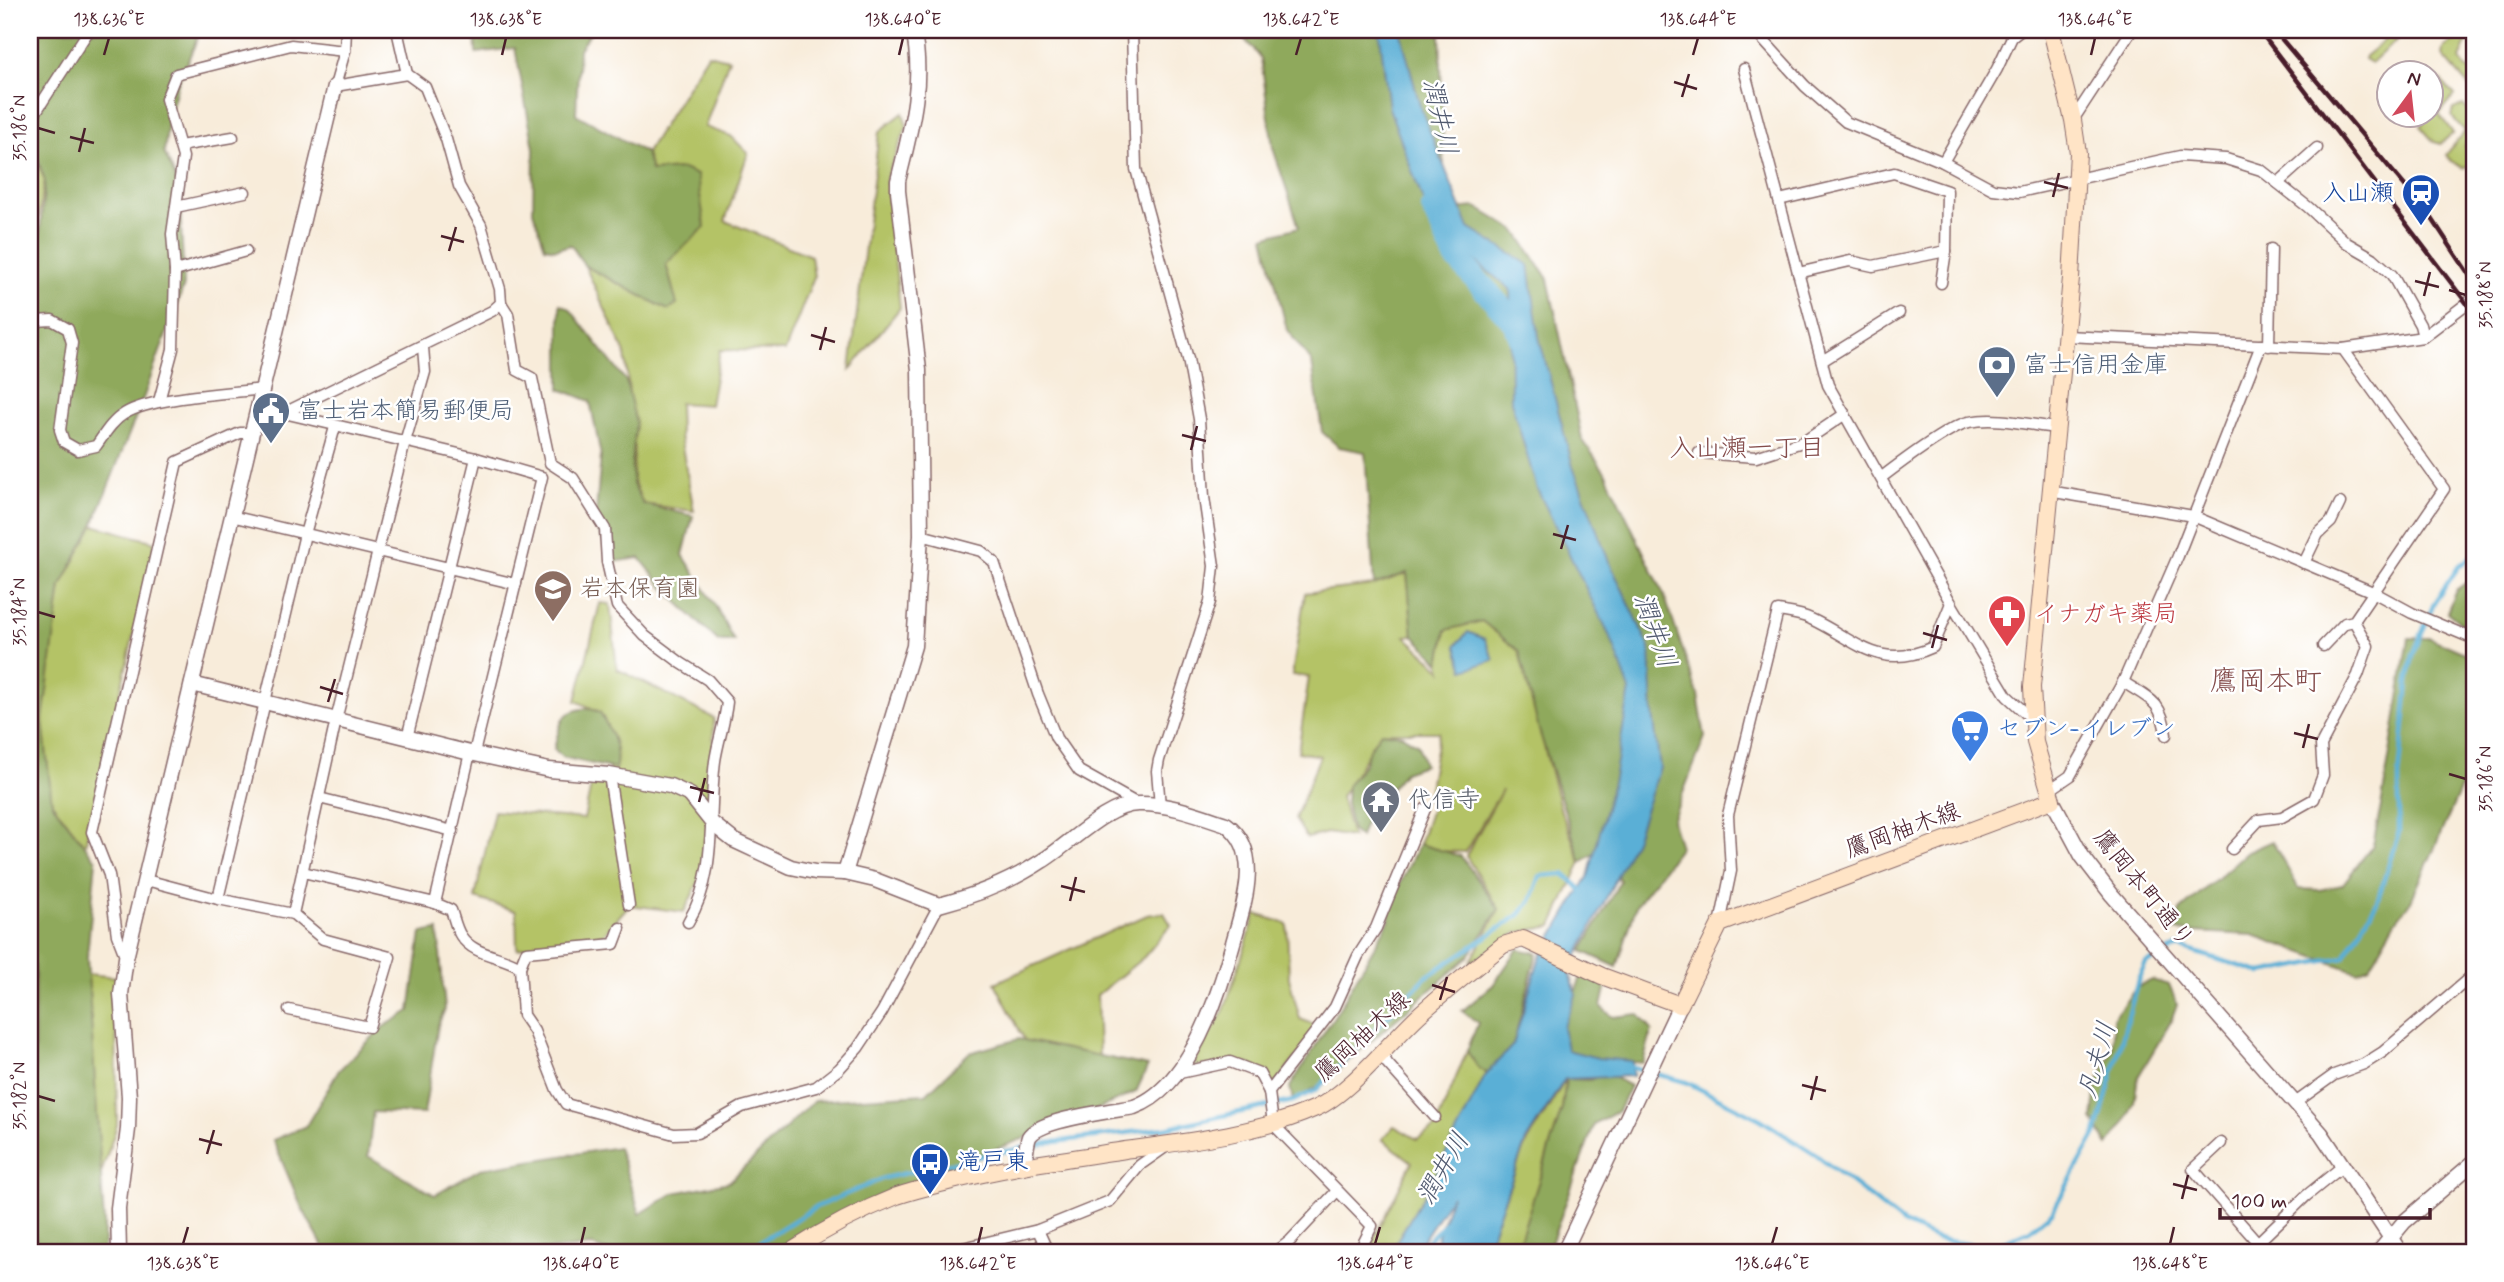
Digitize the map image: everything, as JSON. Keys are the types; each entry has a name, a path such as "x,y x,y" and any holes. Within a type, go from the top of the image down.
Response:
{"main road":[{"path":"2051,30 2073,120 2078,153 2066,336"},
{"name":"鷹岡本町通り","path":"2050,795 2035,742 2032,687 2066,336"},
{"name":"鷹岡柚木線","path":"1720,924 2050,795"},
{"path":"1680,1005 1720,924"},
{"name":"鷹岡柚木線","path":"790,1252 827,1229 900,1195 1024,1164 1169,1144 1273,1124 1318,1108 1342,1091 1421,1013 1503,945 1523,939 1602,976 1680,1005"}],"street":[{"path":"30,121 89,30"},
{"path":"119,1252 118,1208 128,1129 129,1097 121,994 126,958 345,51 346,30"},
{"path":"397,30 407,74 425,87 446,139 459,186 481,225 500,289 501,303 508,314 516,370 532,378 550,463 573,478 605,529 607,562 617,606 645,636 708,680 727,702 715,761 712,824 704,884 697,907 688,922"},
{"path":"845,873 914,646 921,535 919,370 898,198 898,181 912,123 918,65 913,30"},
{"path":"1132,30 1136,169 1188,359 1199,419 1204,497 1214,566 1210,601 1159,760 1157,771 1160,806"},
{"path":"1754,30 1805,86 1846,122 1943,162 1993,189 2019,192 2180,156 2226,159 2262,170 2347,243 2373,258 2392,275 2420,325 2423,337"},
{"path":"1943,162 1997,69 2012,37 2021,30"},
{"path":"2073,120 2132,30"},
{"path":"159,401 173,349 175,271 172,234 183,157 166,99 176,74 291,46 345,51"},
{"path":"1745,69 1828,385 1951,603 2007,696 2033,720"},
{"path":"335,86 407,74"},
{"path":"180,146 233,137"},
{"path":"2278,183 2317,148"},
{"path":"1779,201 1894,173 1947,191 1946,251 1941,283"},
{"path":"176,207 245,192"},
{"path":"2050,795 2070,776 2123,682 2265,346 2271,249"},
{"path":"175,271 246,251"},
{"path":"1798,273 1850,261 1873,266 1946,251"},
{"path":"2066,336 2343,349 2423,337 2474,298"},
{"path":"282,414 423,347 492,312 501,303"},
{"path":"1822,361 1899,313"},
{"path":"30,329 36,321 52,320 68,329 72,343 60,430 64,442 78,450 96,446 110,426 125,413 159,401 263,389"},
{"path":"293,914 336,720 425,372 423,347"},
{"path":"2323,646 2345,623 2354,621 2444,489 2343,349"},
{"path":"258,407 476,458 542,477 435,903"},
{"path":"1699,453 1756,457 1805,441 1845,414"},
{"path":"1882,477 1922,448 1966,422 1988,420 2056,428"},
{"path":"218,899 305,534 335,427"},
{"path":"126,958 117,935 109,875 92,832 177,461 240,433 251,433"},
{"path":"407,738 476,458"},
{"path":"2049,491 2193,516 2373,592 2412,613 2474,639"},
{"path":"2304,562 2318,534 2331,522 2340,503"},
{"path":"231,516 516,584"},
{"path":"921,535 981,551 994,562 1038,694 1056,738 1079,771 1136,803 1160,806 1227,824 1236,831 1245,847 1248,888 1219,991 1203,1032 1175,1074 1162,1091 1142,1104 1050,1124 1035,1130 1028,1138 1024,1164"},
{"path":"1720,924 1721,908 1731,871 1728,815 1778,611 1808,617 1863,649 1890,657 1919,653 1933,647 1951,603"},
{"path":"2232,849 2259,820 2282,817 2314,799 2323,775 2321,745 2358,675 2368,646 2354,621"},
{"path":"2123,682 2153,701 2164,716 2166,735"},
{"path":"192,684 407,738 549,770 609,775 670,786 690,794 712,824 733,841 791,867 815,872 845,873 875,880 939,905 1017,876 1044,861 1107,815 1136,803"},
{"path":"609,775 629,905"},
{"name":"鷹岡本町通り","path":"2050,795 2082,856 2112,895 2321,1133 2400,1252"},
{"path":"319,798 453,831"},
{"path":"1269,1092 1335,1007 1359,956 1376,928 1425,809"},
{"path":"303,872 435,903 451,910 461,936 474,949 520,967"},
{"path":"146,880 218,899 293,914 323,939 390,957 369,1027 289,1010"},
{"path":"620,928 614,944 526,952 520,967 523,1014 534,1031 557,1090 566,1104 674,1134 697,1133 742,1107 816,1087 839,1069 858,1048 881,1012 939,905"},
{"path":"2295,1103 2334,1074 2364,1064 2383,1052 2474,974"},
{"path":"1564,1252 1680,1005"},
{"path":"1381,1052 1387,1063 1435,1116"},
{"path":"1175,1074 1230,1062 1259,1073 1269,1092 1273,1124 1371,1226 1359,1252"},
{"path":"2221,1143 2193,1169 2259,1244"},
{"path":"946,1252 1038,1230 1110,1201 1140,1165 1169,1144"},
{"path":"2379,1252 2404,1223 2474,1162"},
{"path":"2248,1252 2306,1196 2343,1166"},
{"path":"1276,1252 1290,1241 1337,1191"},
{"path":"1038,1230 1048,1252"}],"green space":[{"path":"30,30 201,30 179,81 169,116 164,152 179,186 184,285 93,525 61,586 43,720 52,803 96,860 87,957 104,1252 37,1252 33,1218 35,967 30,957 30,333 45,181 30,137"},
{"path":"475,30 592,30 579,49 576,114 646,153 651,171 683,169 697,175 705,227 666,264 677,304 668,310 585,266 571,245 556,249 545,247 533,211 534,148 515,48 476,53"},
{"path":"1242,30 1440,30 1445,210 1476,207 1516,231 1548,279 1582,439 1605,472 1664,595 1698,695 1705,737 1672,821 1680,847 1636,906 1617,967 1582,951 1620,881 1603,848 1581,862 1539,730 1519,651 1482,621 1446,630 1440,663 1413,635 1407,573 1374,585 1365,452 1339,447 1322,432 1312,362 1287,330 1264,237 1299,227 1273,148 1261,58 1241,35"},
{"path":"2376,30 2398,30 2400,37 2371,63 2364,59 2365,56 2385,40"},
{"path":"2466,30 2474,30 2474,36 2467,42 2460,59 2465,68 2474,73 2474,92 2443,56 2444,49"},
{"path":"708,54 729,59 705,127 731,136 748,153 725,221 811,256 814,277 785,351 720,350 710,405 679,403 680,436 694,511 643,504 633,480 634,444 625,353 585,266 668,309 676,303 666,263 705,227 683,169 651,171 646,153"},
{"path":"2444,84 2455,95 2444,108"},
{"path":"2463,105 2474,117 2474,134 2464,146 2474,159 2474,165 2463,168 2446,155 2465,131 2452,117 2454,109"},
{"path":"903,113 907,126 886,179 900,308 850,370 879,132"},
{"path":"2444,121 2453,133 2440,144 2434,142 2424,130 2444,130"},
{"path":"30,144 45,181 30,261"},
{"path":"560,304 569,308 626,381 636,423 632,460 633,484 643,504 693,516 683,555 734,641 718,641 668,593 640,558 613,562 595,523 601,456 590,401 560,389"},
{"path":"93,525 155,542 85,845 52,803 40,735 61,586"},
{"path":"1407,573 1413,635 1405,636 1442,670 1440,663 1446,630 1482,621 1519,651 1561,811 1581,862 1552,926 1516,933 1470,963 1499,909 1466,856 1502,790 1465,852 1441,851 1419,844 1433,803 1427,800 1439,732 1381,732 1341,797 1352,837 1327,833 1307,838 1295,819 1320,756 1298,752 1309,677 1292,675 1305,593 1374,585"},
{"path":"2474,577 2474,629 2463,625 2447,612 2456,590"},
{"path":"600,603 610,604 617,669 714,718 711,811 699,881 684,912 629,905 603,935 517,949 516,911 475,898 494,811 584,819 592,781 610,778 600,712 576,701"},
{"path":"2409,638 2430,638 2474,657 2474,758 2411,901 2396,921 2370,967 2357,972 2253,935 2175,931 2180,911 2247,852 2272,841 2299,889 2319,890 2342,885 2373,845"},
{"path":"588,708 600,712 611,733 617,754 615,769 562,757 554,749 562,720 571,712"},
{"path":"1381,732 1402,735 1418,745 1424,765 1404,772 1365,823 1360,837 1352,831 1346,803 1347,786 1365,763 1369,749"},
{"path":"1419,844 1461,856 1499,909 1468,957 1323,1083 1293,1101 1290,1087 1389,921 1390,905"},
{"path":"1164,913 1171,925 1144,957 1097,995 1099,1056 1025,1041 995,983 1147,915"},
{"path":"1256,914 1287,924 1289,978 1300,1019 1321,1027 1273,1086 1250,1064 1192,1066 1224,1010"},
{"path":"438,930 445,1009 438,1025 424,1114 373,1112 368,1156 435,1195 480,1169 618,1147 640,1214 674,1193 729,1182 814,1101 926,1094 969,1053 1019,1039 1148,1066 1136,1092 1078,1118 972,1158 772,1252 610,1252 592,1246 517,1252 326,1252 301,1206 273,1140 306,1126 339,1070 383,1027 410,1011 421,933"},
{"path":"1518,949 1537,953 1513,1045 1486,1074 1467,1051 1478,1023 1462,1011 1493,985"},
{"path":"30,957 35,967 35,1030 39,969 116,977 117,1125 101,1174 64,1203 30,1191"},
{"path":"1581,977 1606,984 1601,1007 1613,1017 1638,1014 1652,1030 1643,1063 1588,1058 1566,1050 1560,1032"},
{"path":"2152,980 2169,985 2177,1004 2170,1023 2138,1077 2134,1102 2125,1122 2108,1146 2093,1119 2097,1084 2113,1047 2113,1018 2136,988"},
{"path":"1467,1051 1486,1074 1439,1171 1390,1252 1367,1252 1412,1162 1382,1139 1394,1126 1417,1139 1435,1128"},
{"path":"1606,1073 1630,1086 1618,1111 1594,1125 1548,1252 1516,1252 1562,1109 1566,1079 1590,1080"},
{"path":"1566,1079 1562,1109 1516,1252 1485,1252 1524,1148"}],"water":[{"path":"1377,30 1400,30 1420,106 1469,228 1529,265 1539,337 1573,467 1608,559 1650,648 1653,714 1660,768 1635,840 1570,971 1576,995 1563,1027 1567,1050 1598,1058 1632,1061 1633,1076 1565,1079 1526,1141 1485,1252 1432,1252 1452,1196 1415,1252 1390,1252 1428,1189 1486,1074 1513,1045 1539,959 1588,877 1614,778 1630,690 1612,641 1537,489 1511,401 1510,289 1433,228 1389,108"},
{"path":"1468,632 1485,639 1494,660 1464,670 1456,645"}],"waterway":[{"name":"潤井川","path":"1433,208 1455,256 1514,322 1524,345"},
{"name":"凡夫川","path":"2168,952 2178,947 2262,973 2344,957 2377,902 2399,831 2399,777 2413,655 2434,603 2459,566 2474,554"},
{"path":"743,1252 816,1207 884,1178 990,1154 1054,1142 1165,1128 1293,1101 1316,1090 1426,977 1518,916 1531,901 1540,876 1564,874 1584,892"},
{"name":"凡夫川","path":"1627,1066 1686,1082 1760,1119 1816,1155 1903,1223 1937,1239 1991,1248 2029,1231 2052,1212 2096,1134 2139,977 2146,963 2160,956"},
{"path":"1417,1252 1444,1224"}],"railway":[{"path":"2259,30 2474,313"},
{"path":"2274,30 2431,217 2474,282"}],"place":[{"name":"入山瀬","path":"2421,227"},
{"name":"富士信用金庫","path":"1997,399"},
{"name":"富士岩本簡易郵便局","path":"271,445"},
{"name":"岩本保育園","path":"553,623"},
{"name":"イナガキ薬局","path":"2007,648"},
{"name":"セブン-イレブン","path":"1970,763"},
{"name":"代信寺","path":"1381,834"},
{"name":"滝戸東","path":"930,1196"}],"district":[{"name":"入山瀬一丁目","path":"1747,449"},
{"name":"鷹岡本町","path":"2266,682"}]}
